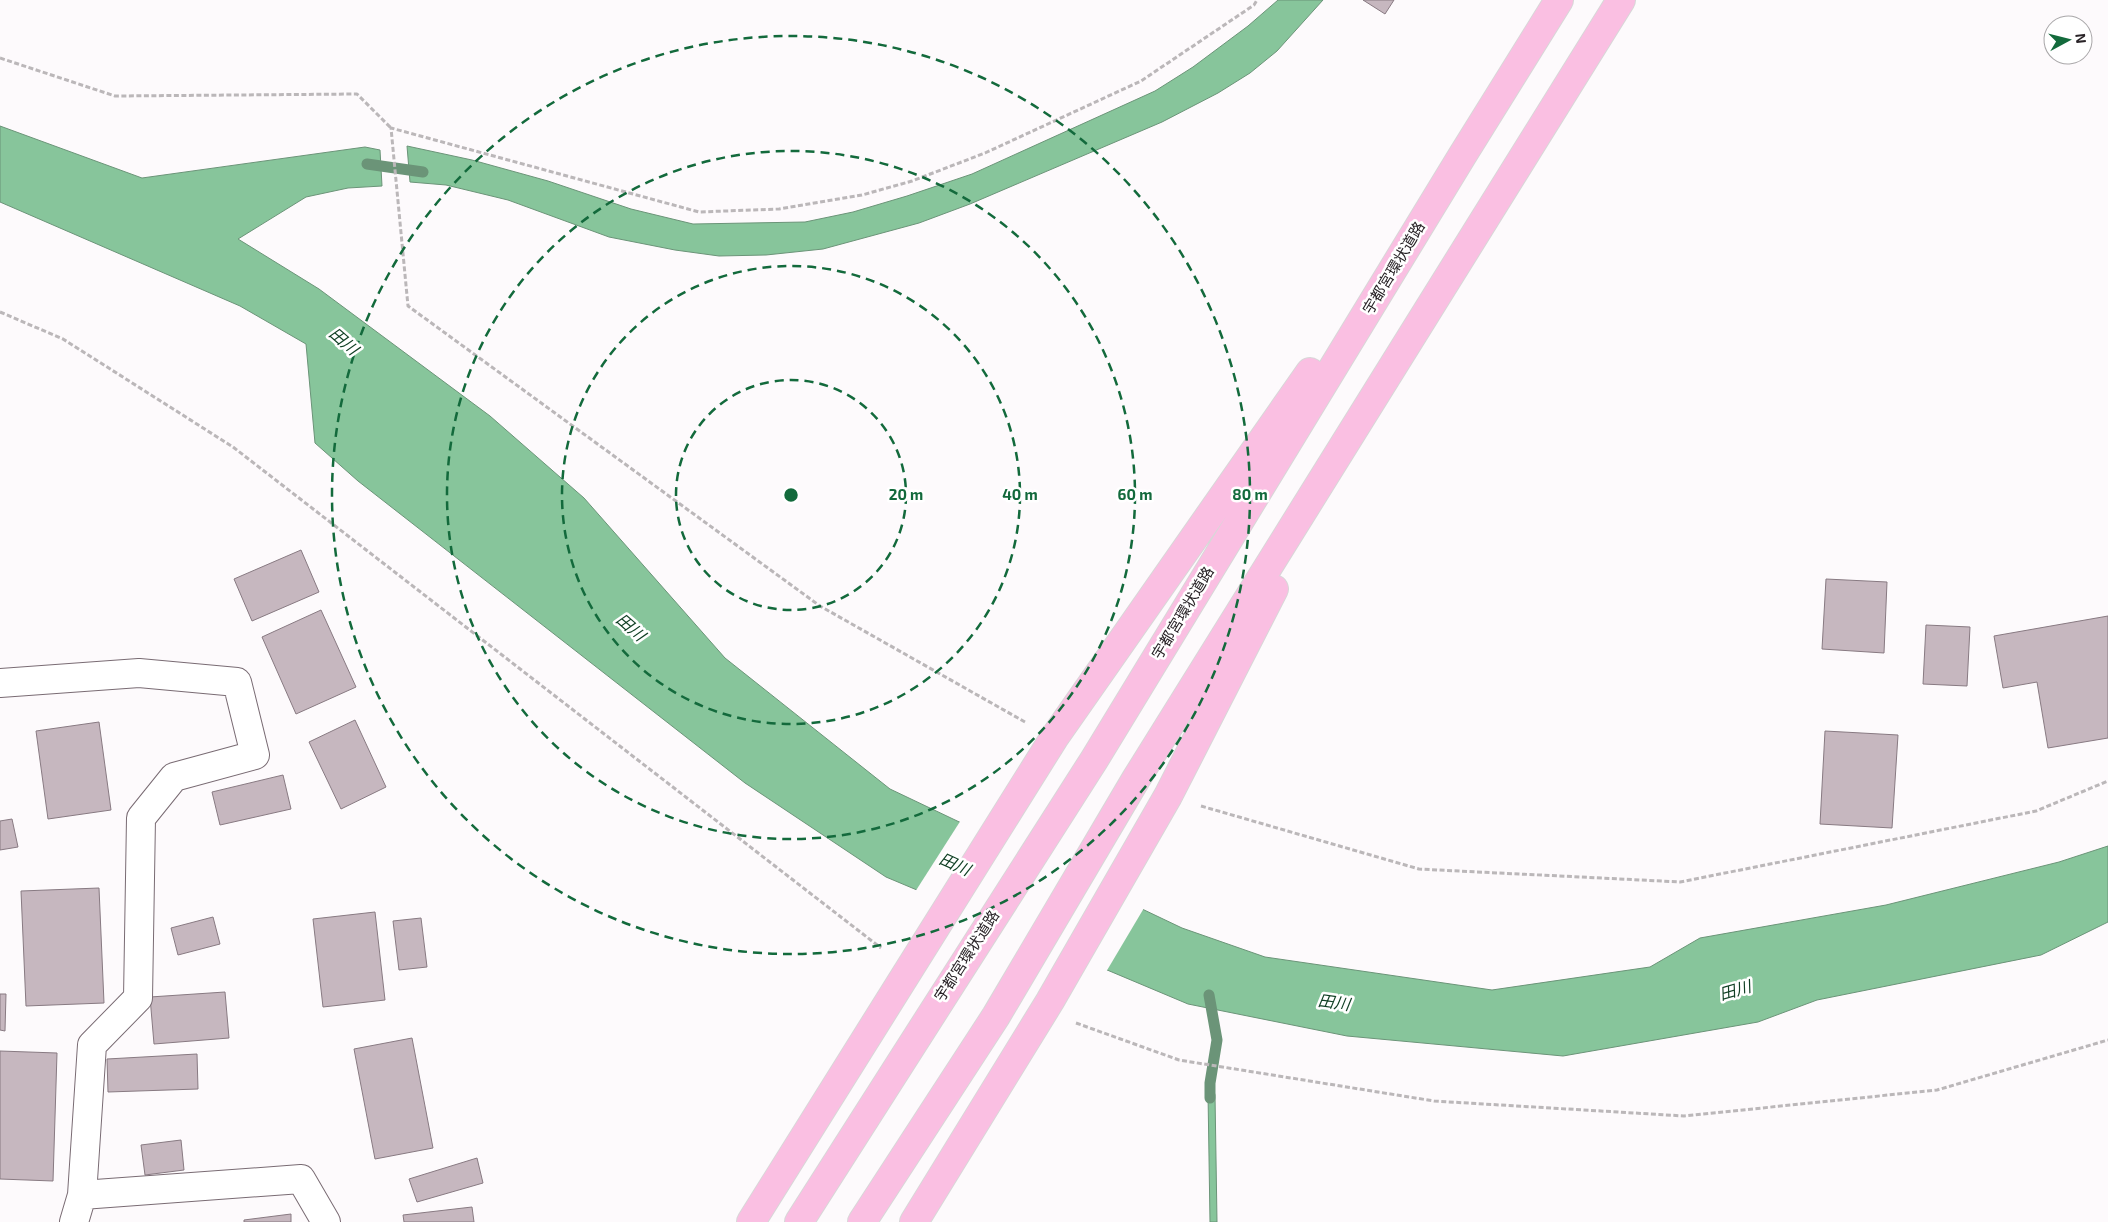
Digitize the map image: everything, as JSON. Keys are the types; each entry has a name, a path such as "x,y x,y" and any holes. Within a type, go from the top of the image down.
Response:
{"highway":[{"name":"宇都宮環状道路","path":"799,1222 1094,760 1559,0"},
{"path":"862,1222 996,1016 1136,779 1359,424 1621,0"},
{"path":"751,1222 1054,738 1462,156"},
{"path":"914,1222 1050,1001 1168,796 1359,424"}],"street":[{"path":"0,683 139,672 237,682 255,755 174,777 141,818 138,998 92,1045 82,1195 74,1222"},
{"path":"82,1195 301,1179 326,1222"}],"path":[{"path":"0,58 115,96 357,94 391,128 700,212 779,209 862,195 904,184 985,153 1141,81 1254,5 1257,0"},
{"path":"391,128 408,306 820,606 1054,738"},
{"path":"0,312 63,339 233,447 886,952 901,981"},
{"path":"1168,796 1419,870 1680,882 2036,811 2108,781"},
{"path":"1050,1001 1060,1017 1179,1060 1434,1101 1684,1116 1937,1090 2108,1040"}],"water":[{"path":"1278,0 1323,0 1277,51 1250,73 1218,93 1162,122 970,204 919,223 823,249 766,255 719,256 675,250 609,237 508,200 446,185 410,182 407,146 472,160 548,181 631,209 693,224 805,222 853,212 972,174 1155,91 1193,67 1248,26"},
{"name":"田川","path":"0,126 142,178 365,147 380,150 382,186 348,188 306,197 238,239 319,289 490,416 584,498 725,658 890,789 1182,928 1265,957 1492,990 1650,967 1700,938 1886,905 2059,862 2108,846 2108,922 2041,955 1817,1000 1758,1022 1563,1056 1347,1036 1188,1004 886,877 745,783 358,481 315,443 306,344 240,306 0,202"},
{"path":"1206,1083 1212,1084 1215,1095 1217,1222 1210,1222 1208,1093"}],"pier":[{"path":"961,820 1144,908 1106,972 915,892"}],"building":[{"path":"1363,0 1394,0 1385,14"},
{"path":"301,550 319,592 252,621 234,579"},
{"path":"1826,579 1887,582 1884,653 1822,649"},
{"path":"321,610 356,687 296,714 262,637"},
{"path":"2108,616 2108,738 2048,748 2037,682 2003,688 1994,636"},
{"path":"1926,625 1970,627 1967,686 1923,684"},
{"path":"355,720 386,787 341,809 309,742"},
{"path":"99,722 111,810 48,819 36,731"},
{"path":"1825,731 1898,735 1892,828 1820,824"},
{"path":"283,775 291,809 220,825 212,792"},
{"path":"12,819 18,847 0,850 0,821"},
{"path":"99,888 104,1003 26,1006 21,891"},
{"path":"375,912 385,1000 323,1007 313,919"},
{"path":"213,917 220,944 178,955 171,928"},
{"path":"421,918 427,967 399,970 393,921"},
{"path":"225,992 229,1038 154,1044 150,997"},
{"path":"0,994 6,994 5,1031 0,1030"},
{"path":"412,1038 433,1148 375,1159 354,1049"},
{"path":"0,1051 57,1053 53,1181 0,1179"},
{"path":"197,1054 198,1089 108,1092 107,1059"},
{"path":"181,1140 184,1170 145,1175 141,1145"},
{"path":"477,1158 483,1183 417,1202 409,1179"},
{"path":"472,1207 474,1222 404,1222 403,1215"},
{"path":"291,1214 291,1222 244,1222 244,1220"}],"waterway":[{"path":"367,164 423,172"},
{"path":"1209,995 1217,1040 1210,1083 1210,1098"}]}
